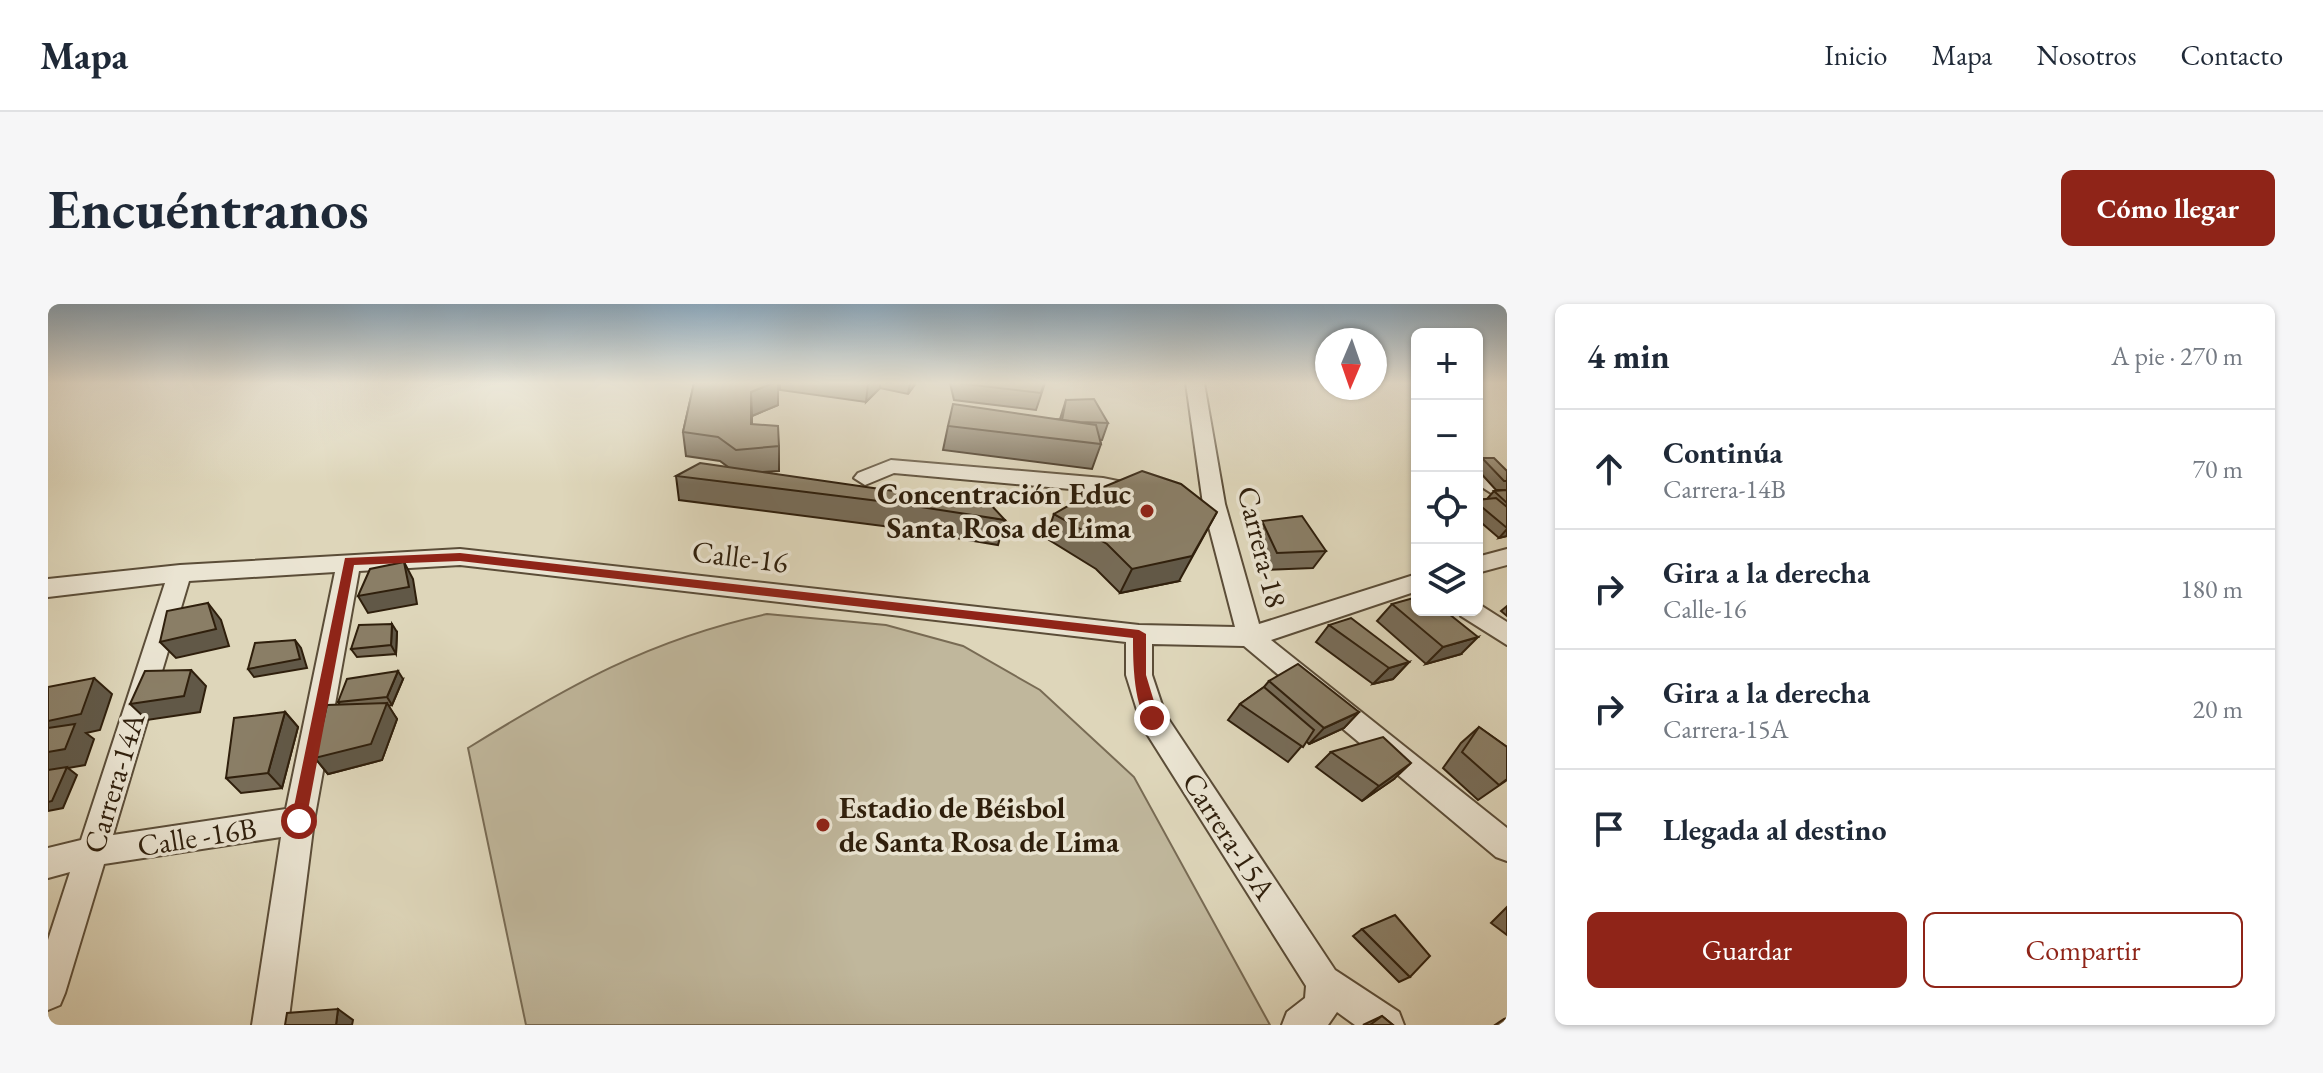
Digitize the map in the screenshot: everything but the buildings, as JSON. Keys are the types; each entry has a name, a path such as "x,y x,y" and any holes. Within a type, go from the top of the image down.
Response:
{"street":[{"name":"Carrera-18","path":"1200,417 1214,504 1250,637 1507,847"},
{"path":"865,478 891,466 1103,485 1158,495"},
{"path":"1483,478 1507,496"},
{"path":"1186,500 1214,504"},
{"name":"Calle-16","path":"48,588 180,573 460,557 1139,634 1250,637 1411,584"},
{"path":"1483,563 1507,557"},
{"path":"270,1025 299,821 349,561"},
{"name":"Carrera-14A","path":"48,993 180,573"},
{"path":"1479,616 1507,635"},
{"name":"Carrera-15A","path":"1139,634 1139,675 1152,718 1323,982"},
{"name":"Calle -16B","path":"48,863 92,852 299,821"},
{"path":"1300,1025 1322,1007 1323,982"},
{"path":"1323,982 1386,1025"}],"shaded area":[{"name":"Estadio de Béisbol de Santa Rosa de Lima","path":"767,614 886,625 963,646 1040,690 1134,777 1270,1025 526,1025 468,748 541,704 612,667 685,637"}],"place":[{"name":"Concentración Educ Santa Rosa de Lima","path":"1147,511"},
{"name":"Estadio de Béisbol de Santa Rosa de Lima","path":"823,825"}],"route":[{"path":"299,821 349,561 460,557 1139,634 1139,675 1152,718"}]}
